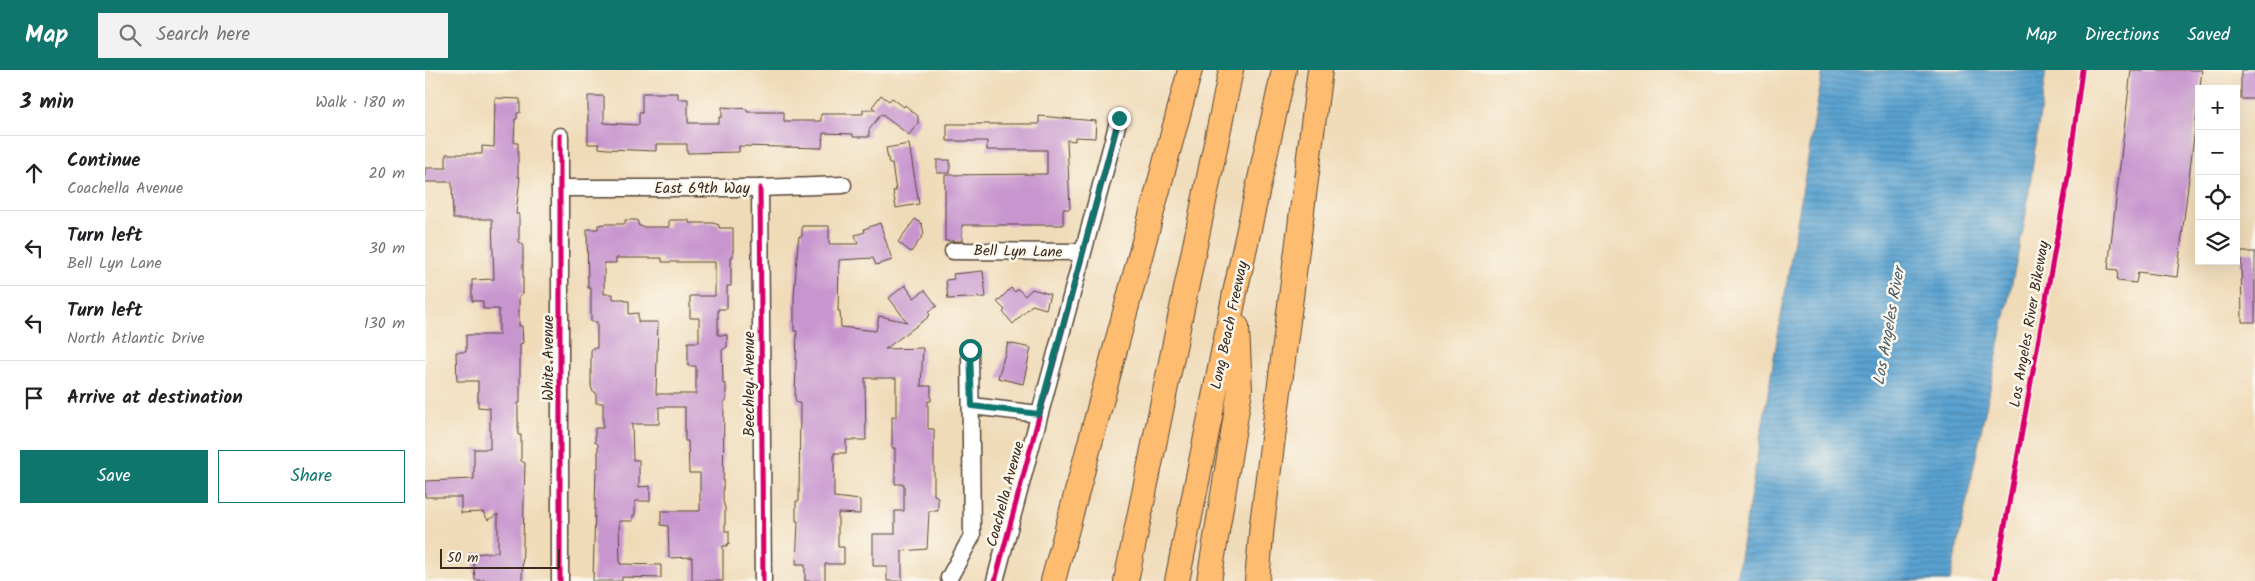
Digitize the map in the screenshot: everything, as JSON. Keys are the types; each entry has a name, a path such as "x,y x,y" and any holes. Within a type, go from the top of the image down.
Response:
{"highway":[{"path":"1053,581 1189,70"},
{"path":"1126,581 1231,70"},
{"name":"Long Beach Freeway","path":"1177,581 1236,288 1284,70"},
{"path":"1257,581 1262,524 1320,70"},
{"path":"1209,581 1240,390 1236,288"}],"street":[{"name":"Coachella Avenue","path":"995,581 1119,118"},
{"name":"White Avenue","path":"560,136 560,581"},
{"name":"East 69th Way","path":"560,188 760,188 843,185"},
{"name":"Beechley Avenue","path":"760,188 763,581"},
{"name":"Bell Lyn Lane","path":"953,250 1082,252"},
{"name":"Coachella Avenue","path":"949,578 972,536 970,350"},
{"path":"972,406 1039,414"}],"water":[{"name":"Los Angeles River","path":"1823,70 2046,70 2025,220 1950,581 1736,581"}],"building":[{"path":"2131,70 2202,70 2200,85 2195,85 2195,128 2177,277 2138,272 2136,283 2117,281 2118,270 2108,269"},
{"path":"2241,70 2255,70 2255,99 2241,99"},
{"path":"642,93 678,93 678,99 688,99 688,123 719,123 719,117 722,117 722,107 747,109 747,112 784,112 784,121 821,121 821,114 863,114 863,110 876,110 872,107 881,95 889,101 892,98 904,107 905,105 918,116 918,123 909,135 881,114 869,130 869,137 853,137 853,134 823,133 822,148 739,146 739,152 687,153 687,144 656,144 656,151 607,149 599,148 599,144 588,144 588,96 604,96 604,123 639,125 639,113 642,113"},
{"path":"495,98 520,99 520,113 517,113 517,119 515,119 514,143 518,143 518,177 520,177 516,214 519,214 519,242 523,244 523,293 519,296 519,326 522,326 523,343 520,344 520,403 518,403 518,435 521,435 521,461 525,463 522,581 475,580 473,554 498,552 498,514 488,520 483,512 461,513 461,497 425,497 425,481 474,479 474,449 490,449 490,408 478,407 478,381 457,381 456,352 466,352 466,335 499,335 499,309 483,309 483,301 472,301 472,280 494,279 492,219 453,219 452,182 425,182 425,168 446,168 446,154 482,154 482,146 494,147"},
{"path":"1039,116 1096,121 1095,138 1075,137 1075,141 1067,140 1070,209 1063,209 1063,225 962,225 962,241 945,241 945,175 1047,174 1047,150 987,150 987,141 947,141 947,124 1039,124"},
{"path":"909,144 919,204 896,208 893,191 896,191 892,164 889,164 886,148"},
{"path":"937,160 950,160 950,173 937,173"},
{"path":"915,219 922,224 924,234 911,252 898,242"},
{"path":"625,220 637,220 639,226 669,227 669,220 689,220 689,223 713,223 719,225 719,228 733,228 731,286 727,286 727,309 718,309 718,335 727,335 727,347 722,350 723,384 726,384 726,401 724,401 723,501 725,508 725,531 729,531 729,544 723,546 723,581 692,581 692,557 669,558 668,526 661,525 661,511 700,511 700,473 689,473 688,441 685,441 685,407 659,407 659,424 632,424 633,460 639,460 639,487 650,486 650,501 635,501 633,521 619,521 620,564 661,565 661,578 622,577 622,581 593,581 596,469 598,468 598,444 595,442 595,428 603,428 603,403 596,403 596,392 593,392 591,386 591,351 592,348 597,348 597,322 591,322 591,288 588,288 587,229 598,229 598,225 605,224 625,224","holes":["616,258 662,258 662,262 715,262 715,296 690,296 690,318 699,318 699,342 688,342 688,366 696,366 696,394 656,394 658,322 638,322 638,313 629,314 629,301 613,299 613,294 604,294 604,263 616,263"]},
{"path":"880,223 892,260 876,265 873,258 839,260 838,311 840,311 841,327 876,331 879,316 907,322 889,298 905,285 914,298 925,290 937,306 928,312 930,315 926,319 885,349 923,348 921,386 931,386 931,401 928,401 928,429 934,429 934,495 938,497 938,511 929,511 927,549 902,551 902,581 887,581 887,566 873,566 873,534 895,534 895,511 904,511 904,484 895,484 895,448 892,448 892,417 896,417 896,378 865,378 866,440 846,440 846,453 834,453 834,497 860,500 860,514 838,513 838,547 844,547 844,564 825,564 825,581 805,581 805,564 796,564 798,521 796,521 796,501 799,501 800,403 797,403 795,398 797,331 794,331 794,297 799,236 802,236 802,226 829,226 829,244 858,244 855,235 865,232 864,229"},
{"path":"2241,252 2255,252 2255,322 2242,322"},
{"path":"983,271 986,297 948,299 946,280 954,279 953,274"},
{"path":"1011,288 1015,292 1018,289 1025,296 1032,289 1050,294 1046,309 1032,305 1013,324 1003,312 1005,310 997,302"},
{"path":"1008,343 1031,348 1023,384 998,378"}],"cycle path":[{"name":"Los Angeles River Bikeway","path":"1995,581 2068,177 2082,70"},
{"path":"995,581 1119,118"},
{"path":"560,136 560,581"},
{"path":"760,188 763,581"}],"route":[{"path":"970,350 972,406 1039,414 1119,118"}]}
